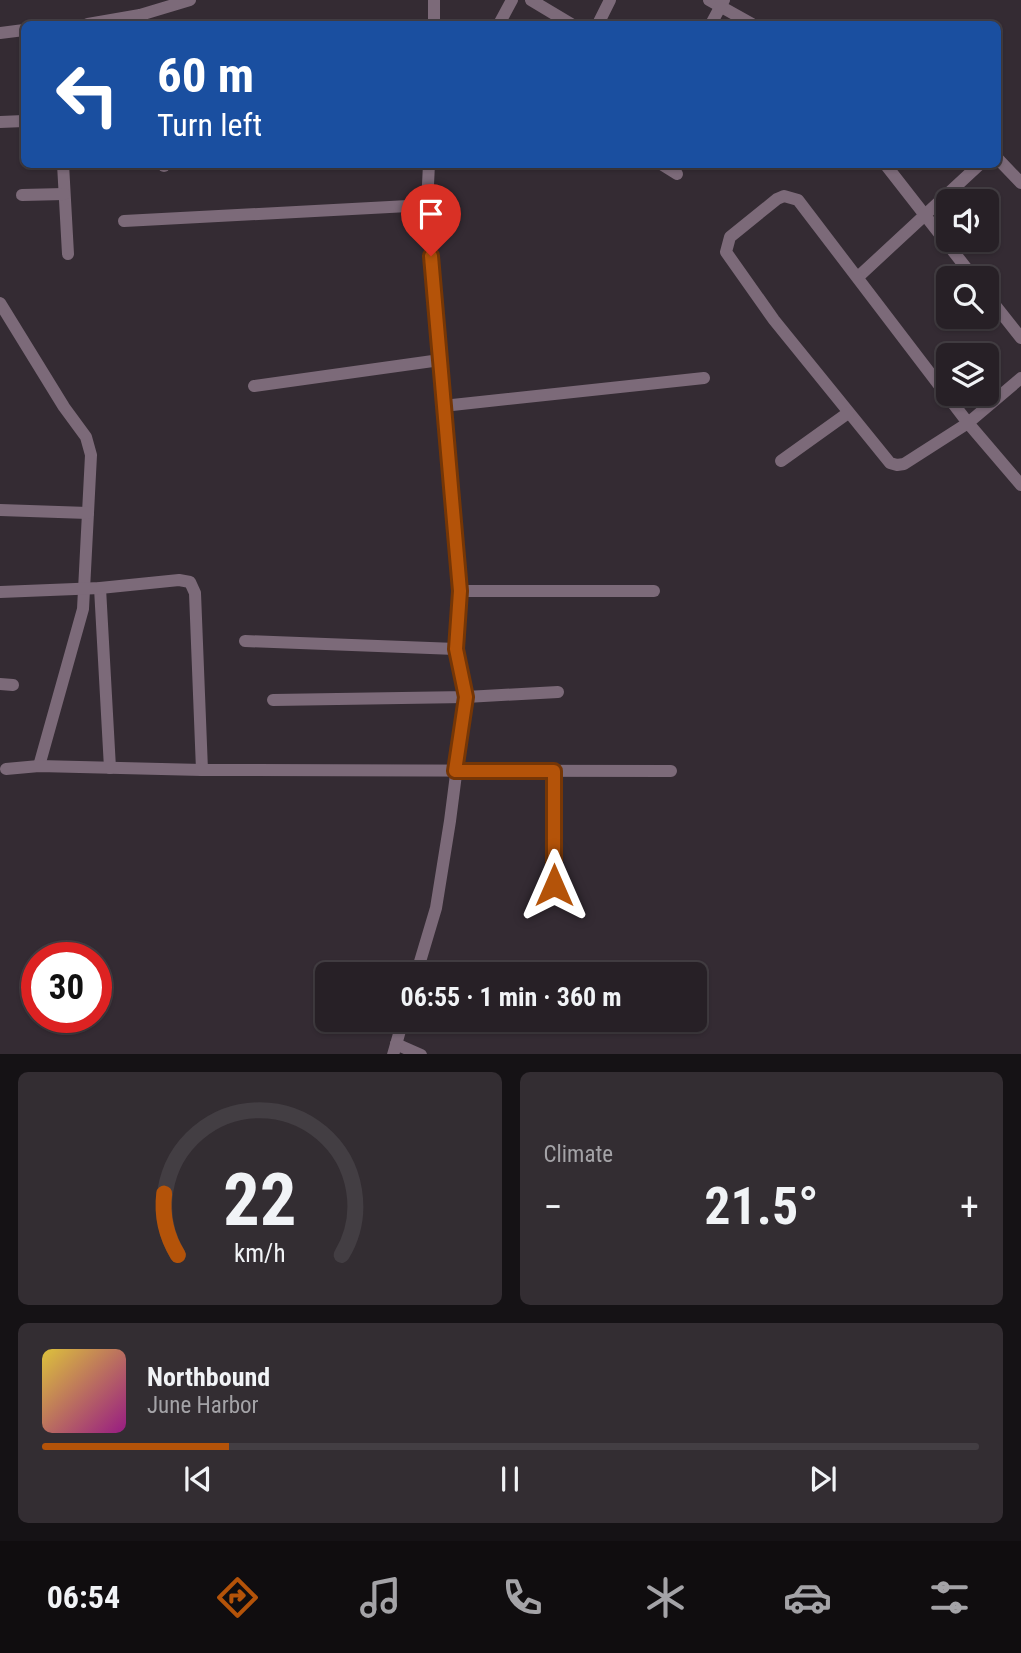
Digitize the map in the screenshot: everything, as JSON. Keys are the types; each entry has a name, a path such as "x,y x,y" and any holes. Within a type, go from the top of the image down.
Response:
{"street":[{"path":"141,20 190,0"},
{"path":"434,0 434,21"},
{"path":"501,21 512,0"},
{"path":"531,0 566,21"},
{"path":"600,21 610,0"},
{"path":"712,21 718,2 747,21"},
{"path":"0,33 21,30"},
{"path":"0,122 21,121"},
{"path":"1001,162 1021,183"},
{"path":"62,168 68,254"},
{"path":"420,962 436,908 466,697 456,649 460,591 427,205 429,168"},
{"path":"667,168 677,174"},
{"path":"888,168 964,266"},
{"path":"858,277 976,168"},
{"path":"22,195 64,194"},
{"path":"1021,378 968,423 904,464 890,463 774,320 726,252 730,237 784,195 798,200 968,423 1021,485"},
{"path":"124,221 427,205"},
{"path":"0,303 64,407 86,436 91,467 83,609 39,765"},
{"path":"999,310 1021,338"},
{"path":"254,386 440,360"},
{"path":"443,406 704,378"},
{"path":"781,461 848,413"},
{"path":"0,510 88,513"},
{"path":"0,592 100,588 180,580 190,582 195,593 202,770"},
{"path":"100,588 110,768"},
{"path":"460,591 654,591"},
{"path":"245,641 456,649"},
{"path":"273,700 466,697 558,692"},
{"path":"6,769 39,765 202,770 671,771"},
{"path":"554,771 554,885"},
{"path":"399,1032 394,1049 416,1054"}],"route":[{"path":"431,256 460,591 456,649 466,697 455,771 554,771 554,885"}]}
